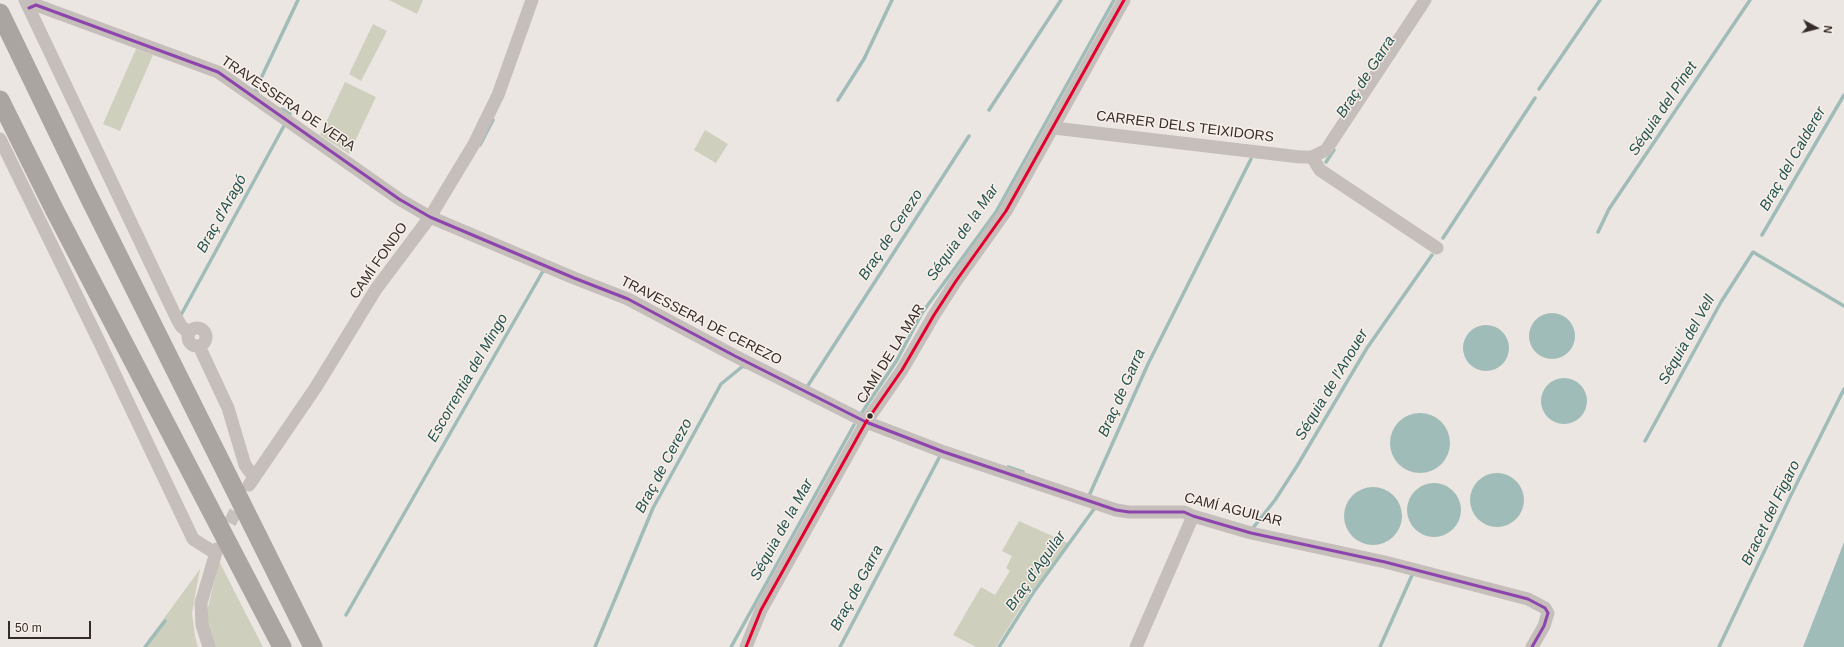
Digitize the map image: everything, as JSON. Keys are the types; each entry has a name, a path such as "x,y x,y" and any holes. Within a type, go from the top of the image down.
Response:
{"highway":[{"path":"0,13 88,195 313,647"},
{"path":"0,100 54,209 282,647"}],"street":[{"name":"CAMÍ FONDO","path":"27,4 181,326 189,333 188,337 190,342 199,346 228,408 251,481 316,387 376,289 430,217 474,144 498,95 532,0"},
{"name":"CAMÍ DE LA MAR","path":"746,647 761,610 866,422 902,370 956,281 1006,211 1054,128 1124,0"},
{"path":"1425,0 1326,150 1312,157 1320,170 1437,248"},
{"name":"TRAVESSERA DE VERA","path":"27,4 36,5 218,72 399,199 430,217"},
{"name":"CARRER DELS TEIXIDORS","path":"1054,128 1300,157 1312,157"},
{"path":"0,139 98,339 193,539 216,551 201,603 202,624 208,647"},
{"name":"TRAVESSERA DE CEREZO","path":"430,217 574,278 628,299 735,356 866,422"},
{"name":"CAMÍ AGUILAR","path":"866,422 944,452 1116,510 1129,512 1184,512 1251,533 1385,562 1528,599 1545,608 1548,614 1544,626 1532,647"},
{"path":"1136,647 1193,516"}],"green space":[{"path":"389,0 423,0 417,14"},
{"path":"373,24 387,31 361,81 349,74"},
{"path":"136,49 153,55 120,131 103,124"},
{"path":"345,82 376,97 349,154 320,135"},
{"path":"705,130 728,144 716,163 694,150"},
{"path":"1019,521 1068,543 1023,604 996,647 976,647 953,635 981,587 995,595 1010,571 1006,568 1012,556 1002,551"},
{"path":"219,561 263,647 215,647 206,616"},
{"path":"200,569 192,613 198,647 143,647"}],"water":[{"path":"1547,313 1557,313 1565,317 1571,323 1575,331 1575,341 1571,349 1565,355 1557,359 1547,359 1539,355 1533,349 1529,341 1529,331 1533,323 1539,317"},
{"path":"1481,325 1491,325 1499,329 1505,335 1509,343 1509,353 1505,361 1499,367 1491,371 1481,371 1473,367 1467,361 1463,353 1463,343 1467,335 1473,329"},
{"path":"1564,378 1577,382 1583,388 1587,401 1583,414 1577,420 1564,424 1551,420 1545,414 1541,401 1545,388 1551,382"},
{"path":"1420,413 1436,418 1441,422 1445,427 1450,443 1445,459 1441,464 1436,468 1420,473 1404,468 1399,464 1395,459 1390,443 1395,427 1399,422 1404,418"},
{"path":"1492,473 1502,473 1512,477 1520,485 1524,495 1524,505 1520,515 1512,523 1502,527 1492,527 1482,523 1474,515 1470,505 1470,495 1474,485 1482,477"},
{"path":"1434,483 1444,485 1453,491 1459,500 1461,510 1459,520 1453,529 1444,535 1434,537 1424,535 1415,529 1409,520 1407,510 1409,500 1415,491 1424,485"},
{"path":"1373,487 1384,489 1394,495 1400,505 1402,516 1400,527 1394,537 1384,543 1373,545 1362,543 1352,537 1346,527 1344,516 1346,505 1352,495 1362,489"},
{"path":"1844,542 1844,647 1803,647 1834,568"}],"waterway":[{"name":"Braç d'Aragó","path":"257,92 255,91 298,0"},
{"name":"Escorrentia del Mingo","path":"838,100 864,59 892,0"},
{"name":"Braç de Cerezo","path":"989,110 1061,0"},
{"name":"Séquia de la Mar","path":"861,414 897,360 922,313 996,212 1114,0"},
{"name":"Séquia de l'Anouer","path":"1539,89 1600,0"},
{"name":"Séquia del Pinet","path":"1598,232 1609,209 1750,0"},
{"name":"Braç del Calderer","path":"1762,235 1844,95"},
{"name":"Séquia de l'Anouer","path":"1443,238 1535,98"},
{"name":"Braç d'Aragó","path":"282,109 290,114 289,117"},
{"path":"480,145 493,120"},
{"name":"Braç d'Aragó","path":"181,315 285,124"},
{"name":"Braç de Cerezo","path":"807,387 969,136"},
{"name":"Braç de Garra","path":"1326,162 1334,150"},
{"name":"Braç de Garra","path":"1088,498 1148,364 1251,159"},
{"name":"Séquia del Vell","path":"1645,441 1721,302 1753,252 1844,306"},
{"name":"Séquia de l'Anouer","path":"1253,528 1275,500 1297,466 1367,348 1432,255"},
{"name":"Escorrentia del Mingo","path":"346,615 543,271 545,271"},
{"name":"Braç de Cerezo","path":"595,647 653,508 721,384 743,366 745,367"},
{"name":"Bracet del Figaro","path":"1719,647 1791,495 1844,389"},
{"name":"Séquia de la Mar","path":"731,647 854,425"},
{"name":"Braç de Garra","path":"840,647 940,456"},
{"name":"Braç de Garra","path":"1008,467 1023,472"},
{"name":"Braç d'Aguilar","path":"999,647 1033,593 1094,509"},
{"name":"Séquia del Pinet","path":"1380,647 1413,573"},
{"path":"145,647 165,621"}],"tunnel":[{"path":"221,540 243,497"}],"transit line":[{"path":"746,647 761,610 866,422 902,370 956,281 1006,211 1124,0"},
{"path":"29,8 36,5 218,72 399,199 430,217 574,278 628,299 735,356 866,422 944,452 1116,510 1129,512 1184,512 1251,533 1385,562 1528,599 1545,608 1548,613 1544,626 1532,647"}]}
